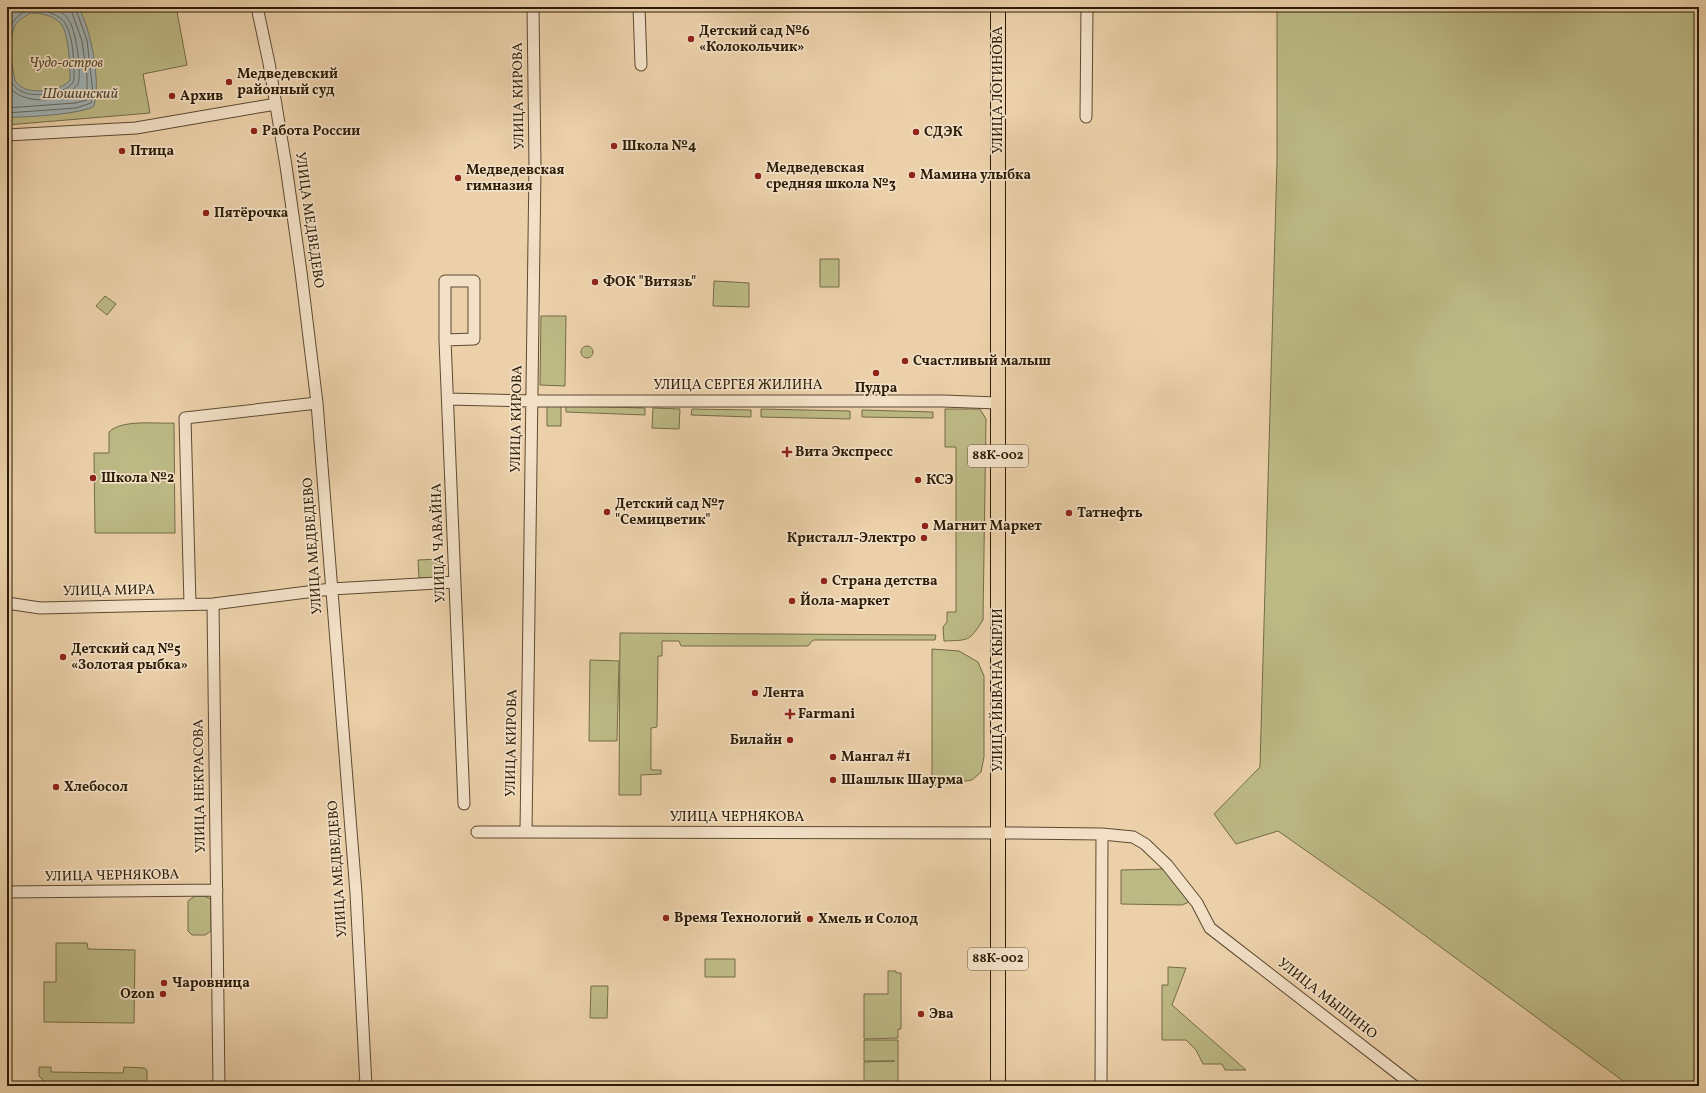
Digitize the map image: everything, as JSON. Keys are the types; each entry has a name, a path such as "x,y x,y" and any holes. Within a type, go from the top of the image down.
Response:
{"main road":[{"name":"УЛИЦА ЛОГИНОВА","path":"998,7 998,294"},
{"name":"УЛИЦА ЙЫВАНА КЫРЛИ","path":"998,294 998,1086"}],"street":[{"name":"УЛИЦА МЕДВЕДЕВО","path":"257,7 276,104 301,272 317,403 356,893 366,1086"},
{"name":"УЛИЦА КИРОВА","path":"526,832 535,167 533,7"},
{"path":"639,7 641,65"},
{"path":"1086,117 1087,7"},
{"path":"7,135 136,128 276,104"},
{"name":"УЛИЦА ЧАВАЙНА","path":"445,340 474,340 474,281 444,281 445,340 464,804"},
{"name":"УЛИЦА СЕРГЕЯ ЖИЛИНА","path":"448,399 533,401 943,401 998,403"},
{"path":"190,604 186,418 317,403"},
{"path":"213,604 331,589 455,582"},
{"name":"УЛИЦА МИРА","path":"7,603 40,608 213,604"},
{"name":"УЛИЦА НЕКРАСОВА","path":"213,604 214,800 217,890 219,1086"},
{"name":"УЛИЦА ЧЕРНЯКОВА","path":"477,832 1102,834"},
{"path":"1101,1086 1102,834"},
{"name":"УЛИЦА МЫШИНО","path":"1102,834 1133,837 1145,844 1167,865 1197,903 1210,928 1221,935 1414,1086"},
{"name":"УЛИЦА ЧЕРНЯКОВА","path":"7,892 217,890"}],"green space":[{"name":"Чудо-остров","path":"7,7 176,7 187,65 143,74 150,113 7,125"},
{"path":"1277,7 1699,7 1699,1086 1630,1086 1382,904 1278,831 1236,844 1214,814 1260,767 1277,162"},
{"path":"820,259 839,259 839,287 820,287"},
{"path":"714,281 749,283 749,307 713,306"},
{"path":"105,296 116,304 107,315 96,306"},
{"path":"541,316 566,316 565,386 540,385"},
{"path":"587,346 591,348 593,352 591,356 587,358 583,356 581,352 583,348"},
{"path":"547,405 561,406 561,426 547,426"},
{"path":"566,406 645,408 645,415 566,412"},
{"path":"653,408 680,409 679,429 652,428"},
{"path":"692,409 751,410 751,417 691,415"},
{"path":"761,409 850,411 850,419 761,417"},
{"path":"945,409 980,409 986,419 983,620 975,632 968,638 964,640 944,641 943,627 947,622 947,612 956,612 956,447 945,447"},
{"path":"862,410 933,412 933,418 862,417"},
{"path":"140,423 174,423 175,533 95,533 94,453 109,453 109,432 122,425"},
{"path":"440,559 441,577 419,578 418,560"},
{"path":"620,633 936,635 935,640 813,640 808,646 681,646 679,641 662,641 662,656 658,656 657,727 651,728 651,770 661,770 661,774 641,775 641,795 619,795"},
{"path":"932,649 959,651 978,662 984,676 984,757 981,772 972,780 932,786"},
{"path":"590,660 619,661 617,741 589,741"},
{"path":"1165,869 1189,898 1189,902 1182,905 1121,904 1121,870"},
{"path":"195,896 204,896 211,899 211,931 205,935 192,935 188,931 188,901"},
{"path":"56,943 87,943 88,949 135,950 134,1023 44,1022 44,982 56,982"},
{"path":"705,959 735,959 735,977 705,977"},
{"path":"1168,967 1186,968 1172,1005 1246,1070 1225,1070 1222,1064 1203,1064 1196,1050 1186,1040 1162,1040 1162,985 1168,985"},
{"path":"888,971 896,971 896,973 901,973 901,1029 898,1029 898,1038 864,1039 864,994 888,994"},
{"path":"591,986 608,986 607,1018 590,1018"},
{"path":"864,1040 898,1040 898,1086 864,1086 864,1062 895,1061 864,1061"},
{"path":"39,1067 51,1067 51,1072 123,1073 124,1067 144,1068 147,1070 147,1086 49,1086 39,1076"}],"water":[{"name":"Шошинский","path":"7,7 78,7 87,28 94,55 96,96 94,106 88,109 66,113 26,117 7,117","holes":["30,13 42,14 55,18 64,29 70,67 70,80 61,87 37,91 25,89 15,81 11,54 12,34 18,21"]}],"place":[{"name":"Детский сад №6 «Колокольчик»","path":"691,39"},
{"name":"Медведевский районный суд","path":"229,82"},
{"name":"Архив","path":"172,96"},
{"name":"Работа России","path":"254,131"},
{"name":"СДЭК","path":"916,132"},
{"name":"Школа №4","path":"614,146"},
{"name":"Птица","path":"122,151"},
{"name":"Мамина улыбка","path":"912,175"},
{"name":"Медведевская средняя школа №3","path":"758,176"},
{"name":"Медведевская гимназия","path":"458,178"},
{"name":"Пятёрочка","path":"206,213"},
{"name":"ФОК \"Витязь\"","path":"595,282"},
{"name":"Счастливый малыш","path":"905,361"},
{"name":"Пудра","path":"876,373"},
{"name":"Вита Экспресс","path":"787,452"},
{"name":"Школа №2","path":"93,478"},
{"name":"КСЭ","path":"918,480"},
{"name":"Детский сад №7 \"Семицветик\"","path":"607,512"},
{"name":"Татнефть","path":"1069,513"},
{"name":"Магнит Маркет","path":"925,526"},
{"name":"Кристалл-Электро","path":"924,538"},
{"name":"Страна детства","path":"824,581"},
{"name":"Йола-маркет","path":"792,601"},
{"name":"Детский сад №5 «Золотая рыбка»","path":"63,657"},
{"name":"Лента","path":"755,693"},
{"name":"Farmani","path":"790,714"},
{"name":"Билайн","path":"790,740"},
{"name":"Мангал #1","path":"833,757"},
{"name":"Шашлык Шаурма","path":"833,780"},
{"name":"Хлебосол","path":"56,787"},
{"name":"Время Технологий","path":"666,918"},
{"name":"Хмель и Солод","path":"810,919"},
{"name":"Чаровница","path":"164,983"},
{"name":"Ozon","path":"163,994"},
{"name":"Эва","path":"921,1014"}]}
